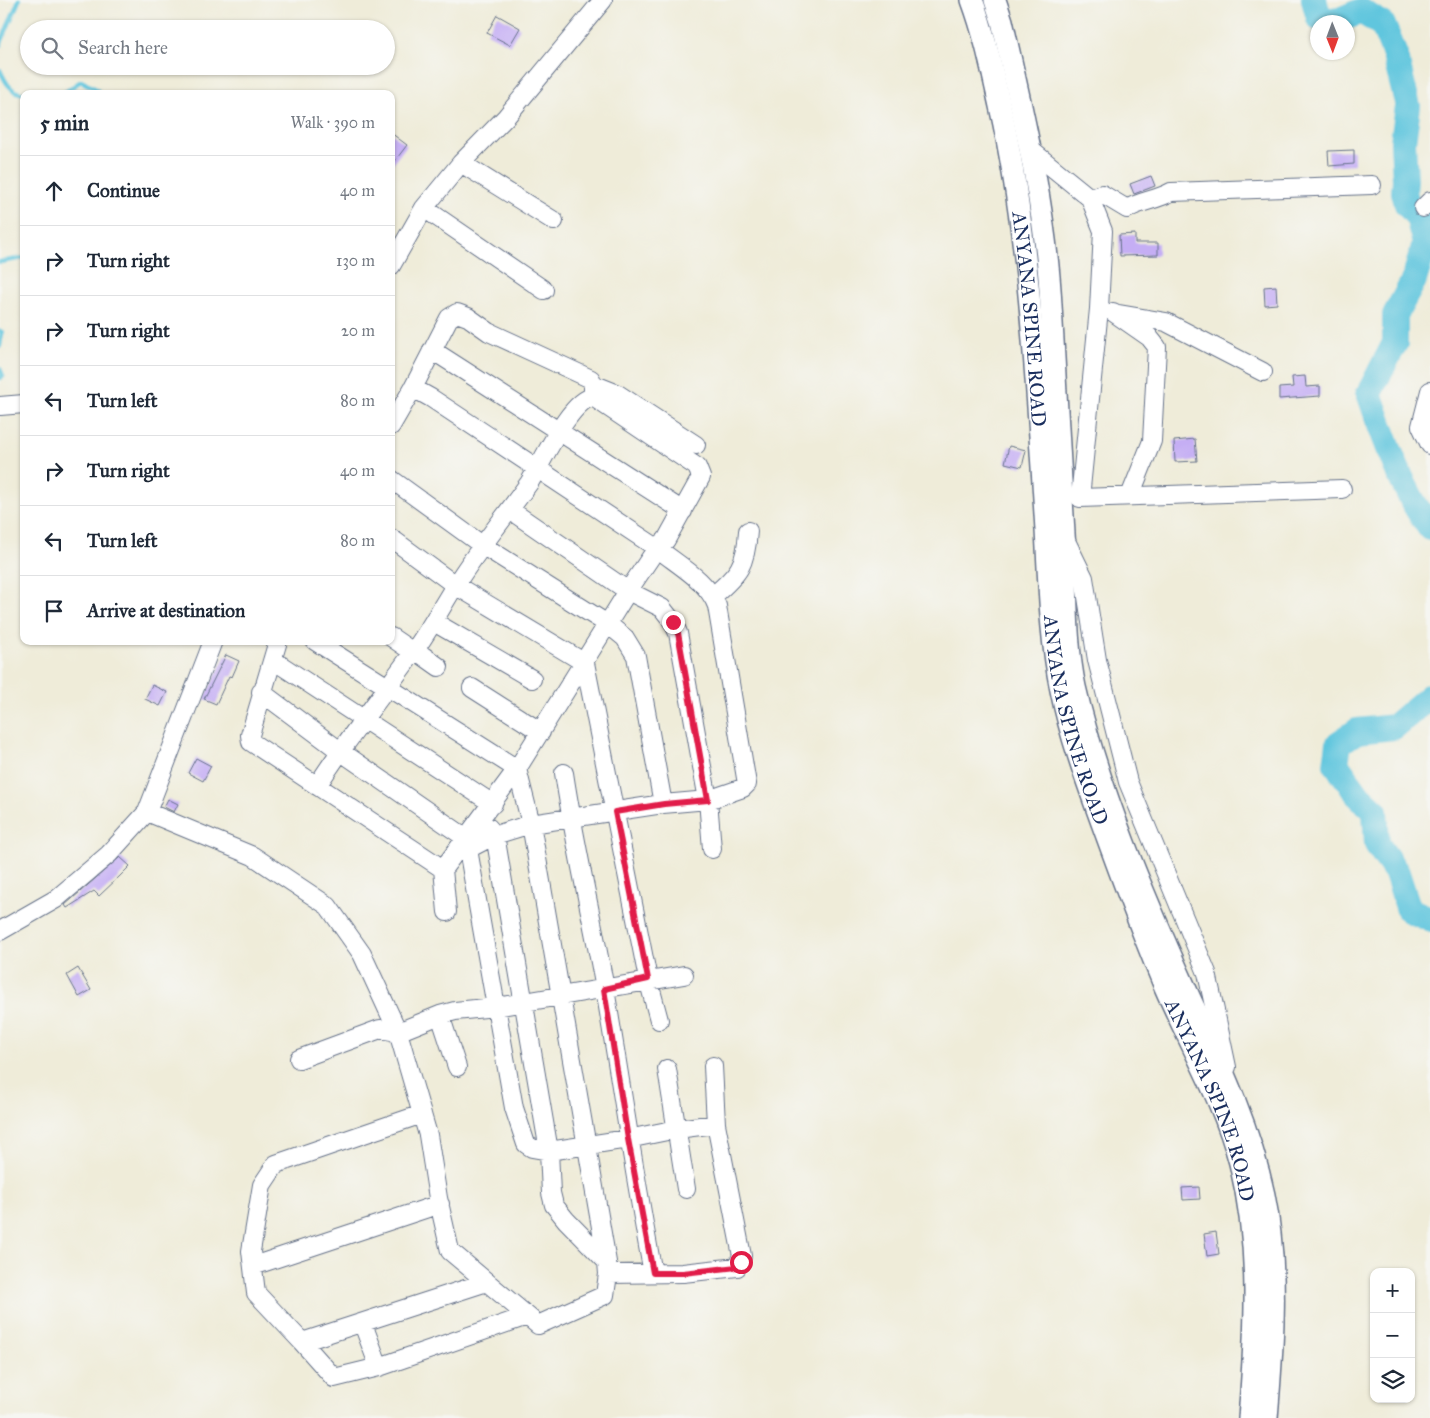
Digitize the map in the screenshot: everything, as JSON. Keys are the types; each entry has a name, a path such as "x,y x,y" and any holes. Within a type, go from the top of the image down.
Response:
{"main road":[{"name":"ANYANA SPINE ROAD","path":"972,0 983,30 1011,154 1031,307 1052,610 1060,688 1078,757 1120,874 1165,987 1219,1104 1239,1160 1248,1208 1256,1274 1256,1331 1249,1418"},
{"name":"ANYANA SPINE ROAD","path":"995,0 1002,21 1032,151 1051,299 1064,537 1075,684 1092,749 1134,868 1232,1094 1254,1154 1265,1198 1272,1272 1274,1331 1267,1418"}],"street":[{"path":"395,259 424,208 461,162 506,117 603,0"},
{"path":"1032,151 1090,198 1103,230 1106,311 1080,498 1342,489"},
{"path":"461,162 554,221"},
{"path":"1090,198 1102,194 1127,209 1135,203 1157,199 1171,192 1372,184"},
{"path":"424,208 544,290"},
{"path":"1106,311 1166,322 1263,372"},
{"path":"1106,311 1149,337 1157,347 1152,441 1130,496"},
{"path":"395,419 449,318 457,313 468,317 489,332 591,380 593,390 697,467 701,476 666,540 657,548 628,590 584,664 517,769 482,818 467,843 443,869 447,912"},
{"path":"432,350 560,430 683,511"},
{"path":"413,388 657,548 705,586 714,596 719,614 747,784 743,788 708,800 664,804 571,820 531,824 467,843"},
{"path":"317,786 362,718 387,688 434,622 455,585 482,545 538,470 560,430 583,399 593,390"},
{"path":"593,390 618,394 696,446"},
{"path":"1430,391 1421,426 1430,445"},
{"path":"0,406 20,404"},
{"path":"395,482 482,545 608,625 624,638 636,656 664,804"},
{"path":"510,510 628,590 662,608 673,622 678,633 708,800 712,849"},
{"path":"714,596 732,580 742,567 747,551 748,531"},
{"path":"395,541 455,585 584,664 658,1020"},
{"path":"434,622 532,679"},
{"path":"395,639 439,667"},
{"path":"0,931 56,899 109,854 147,812 211,645"},
{"path":"277,645 261,692 250,735 251,742 443,869"},
{"path":"147,812 252,856 328,906 362,954 398,1032 428,1134 450,1251 538,1325 605,1295 608,1268 559,995 531,824 517,769 322,645"},
{"path":"273,660 493,804"},
{"path":"472,688 540,732"},
{"path":"261,692 467,843 514,1108 526,1144 532,1148 549,1151 716,1124"},
{"path":"564,773 571,820 604,989 628,1139 653,1273"},
{"path":"482,818 494,835 549,1151 551,1194 554,1205 608,1268 653,1273 683,1273 737,1267 741,1262 742,1256 716,1124 713,1066"},
{"path":"299,1059 380,1029 398,1032 440,1015 604,989 648,979 684,975"},
{"path":"440,1015 457,1067"},
{"path":"667,1069 686,1189"},
{"path":"422,1114 276,1164 262,1185 251,1251 256,1294 334,1378 379,1367 527,1316"},
{"path":"253,1266 440,1204"},
{"path":"302,1342 363,1324 487,1282"},
{"path":"363,1324 379,1367"}],"building":[{"path":"497,15 520,28 510,45 487,33"},
{"path":"395,136 407,145 395,161"},
{"path":"1354,150 1354,164 1329,166 1328,151"},
{"path":"1151,176 1155,186 1134,194 1130,184"},
{"path":"1135,234 1135,243 1158,243 1158,255 1120,256 1119,235"},
{"path":"1276,286 1277,304 1265,305 1264,287"},
{"path":"1305,376 1306,387 1320,386 1320,396 1279,399 1279,388 1293,387 1292,377"},
{"path":"1195,439 1197,461 1175,462 1174,441"},
{"path":"1009,446 1026,450 1022,467 1005,463"},
{"path":"226,655 239,661 232,677 229,676 216,704 204,699"},
{"path":"152,685 167,692 160,706 145,699"},
{"path":"196,758 211,766 203,781 188,773"},
{"path":"168,799 178,804 174,812 164,807"},
{"path":"120,857 130,866 119,877 99,896 94,891 67,908 65,905"},
{"path":"78,968 91,990 79,997 67,975"},
{"path":"1199,1187 1200,1199 1183,1200 1182,1188"},
{"path":"1216,1232 1219,1254 1207,1256 1204,1234"}],"waterway":[{"path":"0,45 19,0"},
{"path":"1314,0 1319,18 1337,21 1361,11 1383,25 1395,55 1408,106 1403,142 1404,192 1407,204 1418,217 1425,243 1414,280 1395,315 1395,343 1369,393 1402,480 1410,497 1430,528"},
{"path":"0,70 6,82 20,93"},
{"path":"68,90 81,81 97,90"},
{"path":"0,262 20,259"},
{"path":"0,331 2,332 0,346"},
{"path":"0,369 3,376 0,378"},
{"path":"1430,696 1394,727 1357,731 1339,743 1336,764 1359,796 1375,811 1377,844 1397,873 1409,910 1430,919"}],"route":[{"path":"673,622 678,633 708,800 664,804 615,812 648,979 604,989 628,1139 653,1273 683,1273 737,1267 741,1262"}]}
